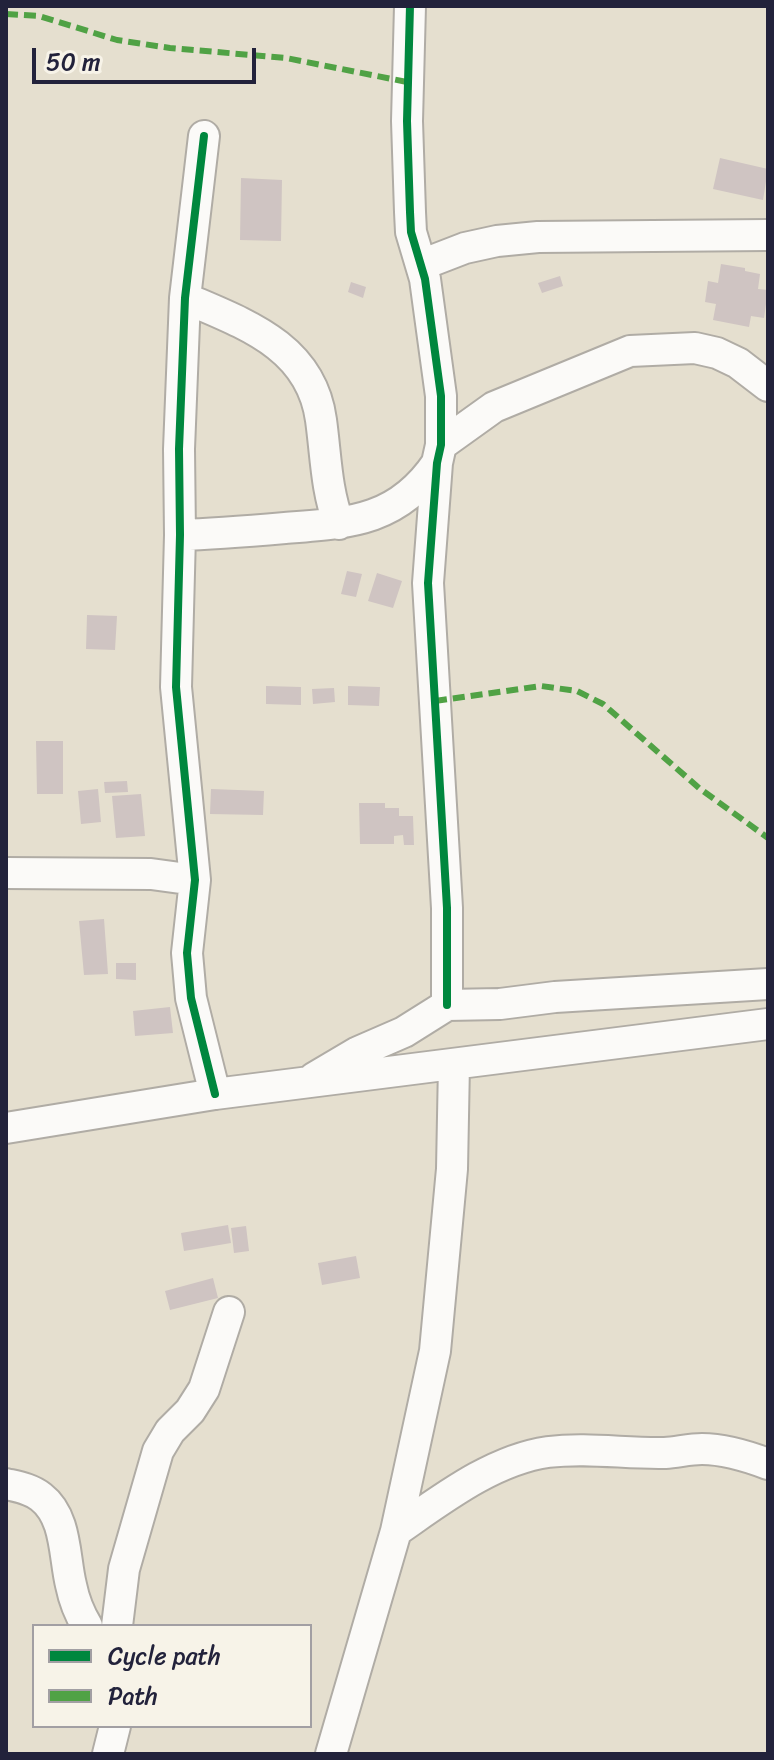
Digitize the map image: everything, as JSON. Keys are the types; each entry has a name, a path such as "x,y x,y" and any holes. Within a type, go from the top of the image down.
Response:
{"street":[{"path":"410,6 407,121 411,232 421,265 441,396 428,583 447,908 447,1005"},
{"path":"204,136 185,298 179,449 176,687 195,880 187,953 191,998 215,1094"},
{"path":"421,265 465,248 538,237 768,235"},
{"path":"185,298 241,322 272,340 287,351 302,372 320,417 326,479 331,505 339,524"},
{"path":"180,535 339,524 372,516 410,495 425,480 439,454 494,407 630,351 695,348 717,353 738,363 768,386"},
{"path":"6,873 151,874 195,880"},
{"path":"303,1084 358,1052 404,1032 447,1005 500,1004 581,995 768,984"},
{"path":"6,1128 215,1094 768,1024"},
{"path":"331,1754 396,1531 435,1351 452,1169 454,1064"},
{"path":"117,1624 124,1569 158,1451 204,1389 229,1312"},
{"path":"396,1531 454,1491 489,1472 546,1452 613,1449 666,1453 714,1450 768,1464"},
{"path":"6,1484 25,1488 43,1498 58,1520 73,1594 86,1624"},
{"path":"108,1754 114,1728"}],"building":[{"path":"720,158 768,169 763,200 713,189"},
{"path":"241,178 282,180 281,241 240,240"},
{"path":"721,264 760,274 758,289 768,290 764,318 751,316 749,327 713,320 716,304 705,302 708,281 718,283"},
{"path":"560,276 563,286 542,293 538,283"},
{"path":"351,282 366,287 363,298 348,292"},
{"path":"347,571 362,574 356,597 341,594"},
{"path":"377,573 402,581 393,608 368,601"},
{"path":"87,615 117,616 115,650 86,649"},
{"path":"266,686 301,687 301,705 266,704"},
{"path":"348,686 380,687 379,706 348,705"},
{"path":"334,688 335,702 313,704 312,689"},
{"path":"36,741 63,741 63,794 37,794"},
{"path":"127,781 128,792 105,793 104,782"},
{"path":"98,789 101,822 81,824 78,791"},
{"path":"211,789 264,791 263,815 210,814"},
{"path":"141,794 145,836 116,838 112,796"},
{"path":"359,803 385,803 385,808 399,808 399,816 413,816 414,845 404,845 403,835 394,836 394,844 360,844"},
{"path":"104,919 108,974 84,975 79,921"},
{"path":"116,963 136,963 136,980 116,979"},
{"path":"170,1007 173,1033 135,1036 133,1011"},
{"path":"228,1225 231,1243 184,1251 181,1233"},
{"path":"246,1226 249,1251 234,1253 231,1228"},
{"path":"356,1256 360,1278 322,1285 318,1263"},
{"path":"213,1278 218,1298 170,1310 165,1291"}],"marked path":[{"path":"6,14 39,16 117,40 286,58 407,82"},
{"path":"435,701 541,686 577,691 603,704 699,788 768,838"}],"cycle path":[{"path":"410,6 407,121 411,232 425,279 441,396 441,445 428,583 447,908 447,1005"},
{"path":"204,136 185,298 179,449 176,687 195,880 187,953 191,998 215,1094"}]}
